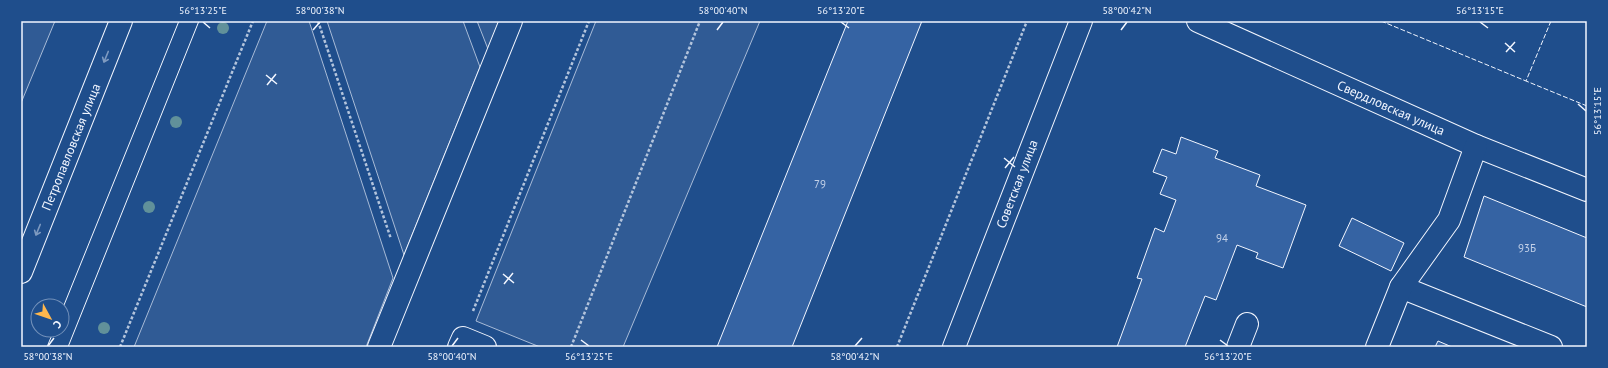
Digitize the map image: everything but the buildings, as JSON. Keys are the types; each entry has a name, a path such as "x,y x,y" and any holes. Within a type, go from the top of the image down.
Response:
{"street":[{"name":"Петропавловская улица","path":"21,272 121,21"},
{"path":"379,347 511,21"},
{"name":"Советская улица","path":"954,347 1081,21"},
{"name":"Свердловская улица","path":"1198,21 1476,146 1587,190"},
{"path":"1377,347 1401,287 1449,220 1476,146"},
{"path":"1401,287 1551,347"},
{"path":"1238,347 1247,324"},
{"path":"461,342 485,347"}],"path":[{"path":"120,347 253,21"},
{"path":"318,21 405,282"},
{"path":"461,342 589,21"},
{"path":"571,347 700,21"},
{"path":"897,347 1027,21"}],"shaded area":[{"path":"21,21 55,21 21,103"},
{"path":"267,21 309,21 393,278 366,347 134,347"},
{"path":"327,21 463,21 480,67 404,255"},
{"path":"477,21 499,21 488,49"},
{"path":"596,21 760,21 623,347 540,347 476,321"}],"tram line":[{"path":"67,298 179,21"},
{"path":"68,347 199,21"},
{"path":"47,347 51,338"}],"fence":[{"path":"1381,21 1526,81"},
{"path":"1551,21 1526,81 1587,106"}]}
